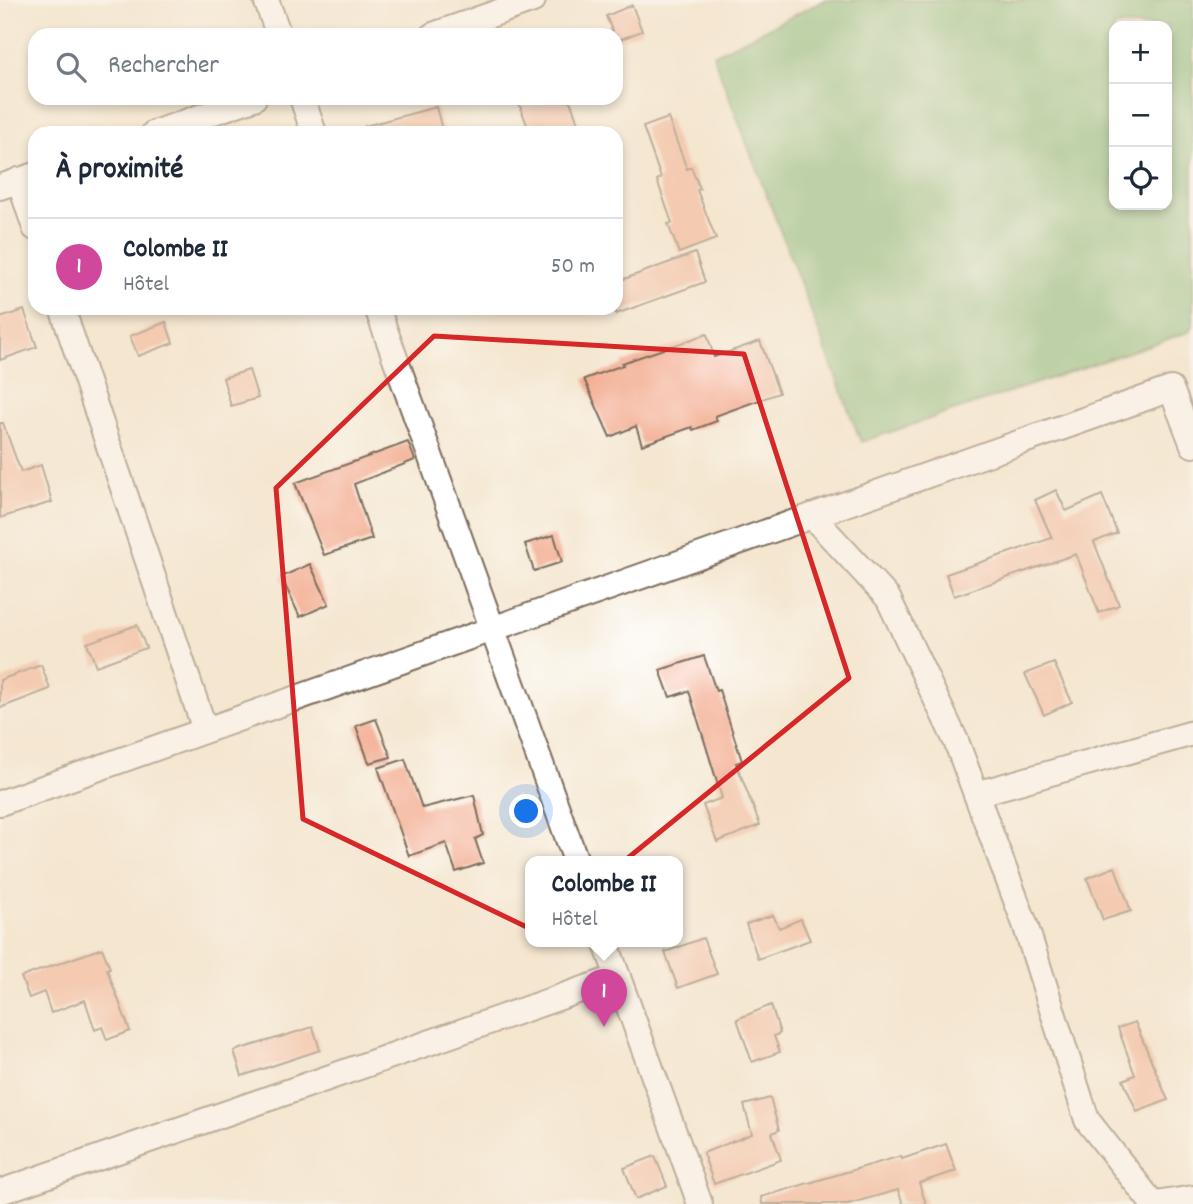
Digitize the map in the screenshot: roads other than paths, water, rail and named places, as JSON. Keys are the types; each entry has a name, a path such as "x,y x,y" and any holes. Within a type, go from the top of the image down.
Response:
{"street":[{"path":"267,0 277,28"},
{"path":"453,28 533,0"},
{"path":"174,126 234,105"},
{"path":"304,105 312,126"},
{"path":"18,180 28,208"},
{"path":"64,315 205,730"},
{"path":"380,315 574,856"},
{"path":"0,803 1171,389 1193,445"},
{"path":"812,516 888,598 956,741 1025,925 1087,1120 1154,1204 1193,1198"},
{"path":"975,794 1193,733"},
{"path":"607,947 700,1204"},
{"path":"0,1192 618,977"}],"place":[{"name":"Colombe II","path":"604,1027"}]}
